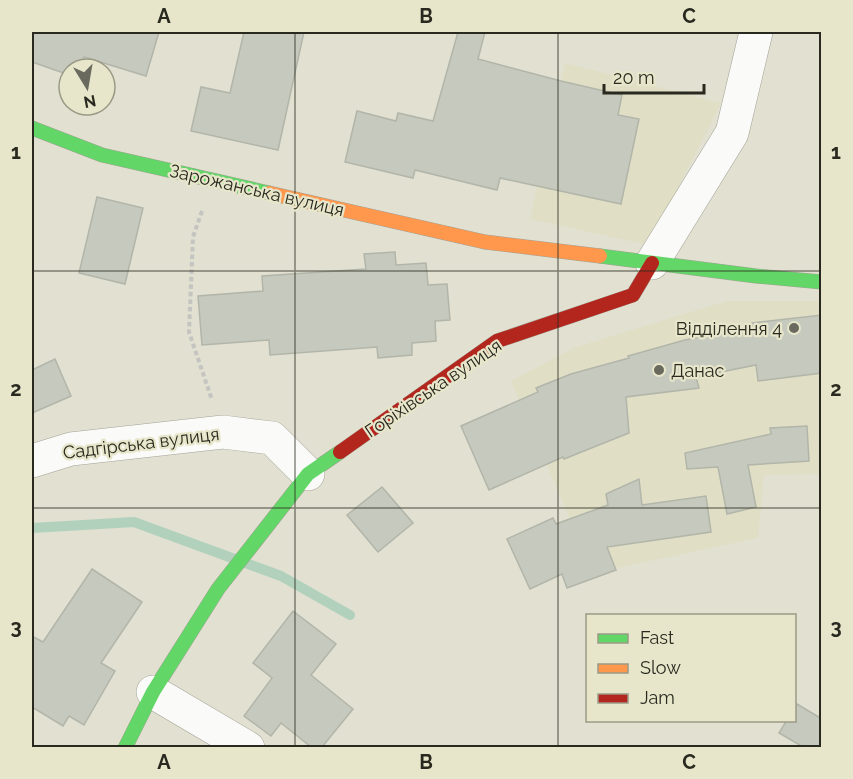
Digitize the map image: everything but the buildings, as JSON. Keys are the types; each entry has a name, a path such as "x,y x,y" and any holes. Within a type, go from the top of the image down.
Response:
{"street":[{"path":"756,32 732,133 652,263 822,282"},
{"name":"Зарожанська вулиця","path":"32,128 102,155 485,242 652,263"},
{"name":"Горіхівська вулиця","path":"125,747 153,692 218,589 263,528 308,474 497,341 633,295 652,263"},
{"name":"Садгірська вулиця","path":"32,461 71,449 223,432 272,438 308,474"},
{"path":"153,692 248,747"}],"path":[{"path":"212,180 193,237 189,332 223,432"}],"shaded area":[{"path":"565,63 721,103 649,245 530,219"},
{"path":"727,301 821,301 821,474 764,475 758,538 593,573 511,381 576,347"}],"waterway":[{"path":"32,528 134,522 281,576 350,615"}],"traffic: fast":[{"path":"32,128 102,155 269,193"},
{"path":"600,256 822,282"},
{"path":"125,748 153,692 218,589 308,474 340,452"}],"traffic: slow":[{"path":"269,193 485,242 600,256"}],"traffic: jam":[{"path":"340,452 497,341 633,295 652,263"}],"place":[{"name":"Відділення 4","path":"794,328"},
{"name":"Данас","path":"659,370"}]}
